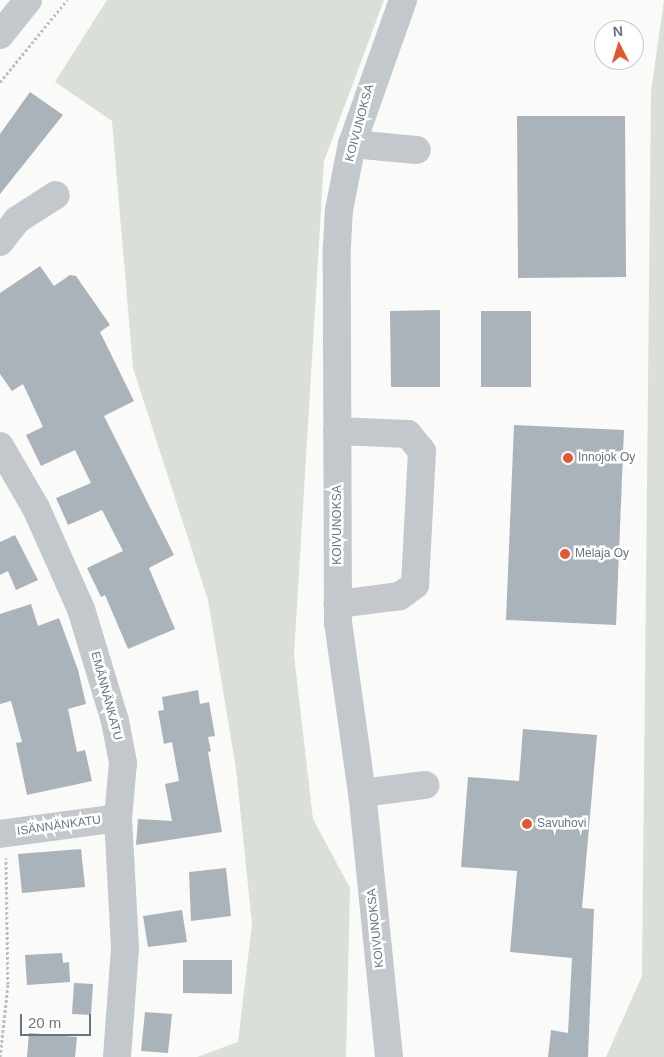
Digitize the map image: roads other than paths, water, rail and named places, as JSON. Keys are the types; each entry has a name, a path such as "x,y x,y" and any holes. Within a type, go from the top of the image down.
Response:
{"street":[{"path":"0,34 28,0"},
{"name":"KOIVUNOKSA","path":"389,1057 362,793 338,604 336,246 339,210 352,144 372,78 403,0"},
{"path":"352,144 418,150"},
{"path":"0,242 16,220 56,196"},
{"path":"337,432 408,434 422,451 415,585 400,596 338,604"},
{"name":"EMÄNNÄNKATU","path":"0,446 36,508 81,609 117,730 123,764 118,818 125,948 117,1057"},
{"path":"362,793 426,785"},
{"name":"ISÄNNÄNKATU","path":"3,834 118,818"}],"place":[{"name":"Innojok Oy","path":"568,458"},
{"name":"Melaja Oy","path":"565,554"},
{"name":"Savuhovi","path":"527,824"}]}
